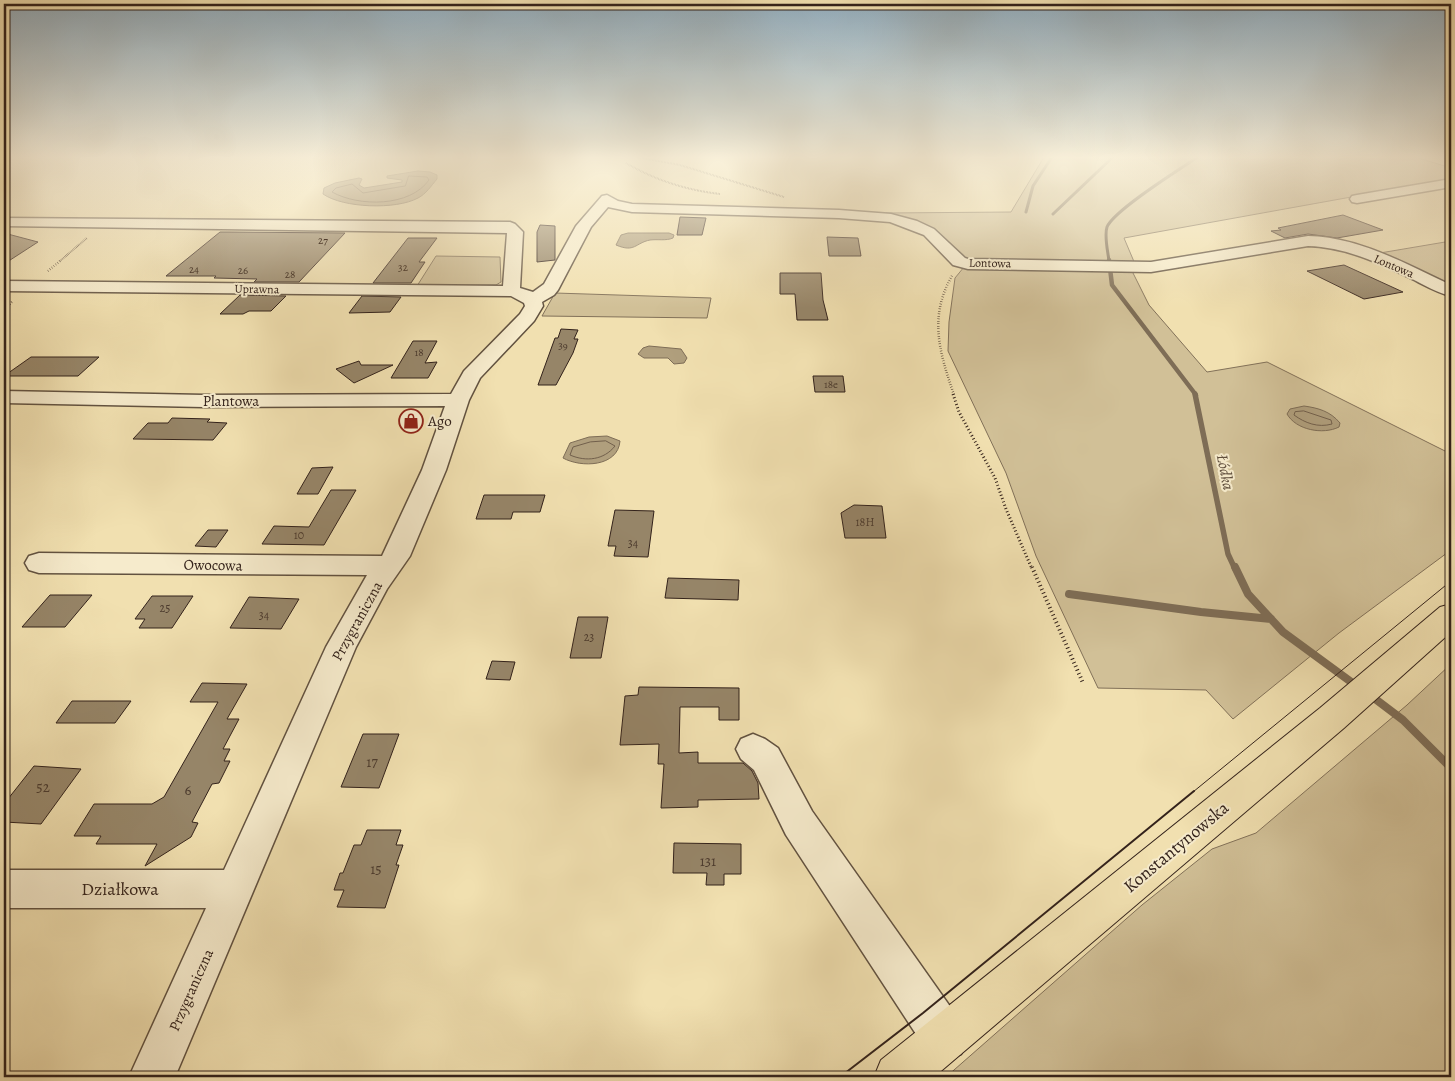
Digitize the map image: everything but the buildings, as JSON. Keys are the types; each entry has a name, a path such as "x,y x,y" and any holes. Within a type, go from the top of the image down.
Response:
{"main road":[{"name":"Konstantynowska","path":"898,1077 1332,718 1451,615"}],"street":[{"name":"Lontowa","path":"532,300 548,291 552,286 584,226 588,224 601,207"},
{"name":"Lontowa","path":"629,207 839,214 891,218 930,232 959,262 1129,267 1168,265 1308,241 1327,241 1355,249 1451,291"},
{"path":"4,222 510,227 515,232 510,291 523,294 532,300"},
{"name":"Uprawna","path":"4,286 510,291"},
{"name":"Przygraniczna","path":"152,1077 337,656 376,583 397,556 434,470 458,400 470,375 528,317 534,306 532,300"},
{"name":"Plantowa","path":"4,397 204,401 458,400"},
{"name":"Owocowa","path":"39,563 388,566"},
{"path":"753,749 766,759 799,823 945,1038"},
{"name":"Działkowa","path":"4,889 236,889"}],"path":[{"path":"4,309 105,223"},
{"path":"959,262 945,288 937,324 944,365 959,412 995,478 1006,509 1083,683"}],"shaded area":[{"path":"1014,207 1293,207 1124,238 1135,264 1133,273 1149,305 1207,372 1267,362 1451,454 1451,550 1339,633 1233,719 1206,690 1098,688 1036,556 1006,473 948,351 949,322 955,278 964,267 916,221 886,213 1011,212"},
{"path":"1451,241 1451,255 1447,258 1451,259 1451,287 1374,254"},
{"path":"436,256 500,257 501,282 496,285 417,286"},
{"path":"555,293 711,298 707,318 542,316"},
{"path":"1451,664 1451,1077 946,1077 1142,905 1212,849 1256,833 1407,705"}],"water":[{"path":"628,233 669,233 674,235 670,239 645,241 631,248 616,245 621,235"},
{"path":"649,346 681,349 687,358 684,363 674,364 668,358 644,358 638,354 643,348"},
{"path":"1304,406 1328,413 1340,423 1339,427 1318,431 1297,424 1287,414 1290,409"},
{"path":"607,436 620,441 618,450 606,460 588,464 563,458 570,443 589,437"}],"waterway":[{"path":"1026,212 1027,207"},
{"path":"1053,214 1060,207"},
{"name":"Łódka","path":"1109,261 1106,239 1107,227 1126,207"},
{"name":"Łódka","path":"1109,260 1112,285 1196,395"},
{"name":"Łódka","path":"1195,394 1228,554 1235,569"},
{"name":"Łódka","path":"1235,567 1248,594 1283,632 1358,687"},
{"path":"1069,594 1201,612 1271,619"},
{"name":"Łódka","path":"1370,695 1403,720 1451,768"}],"tram line":[{"path":"1193,792 1451,581"},
{"path":"840,1077 923,1013 1194,791"}],"place":[{"name":"Ago","path":"411,421"}]}
